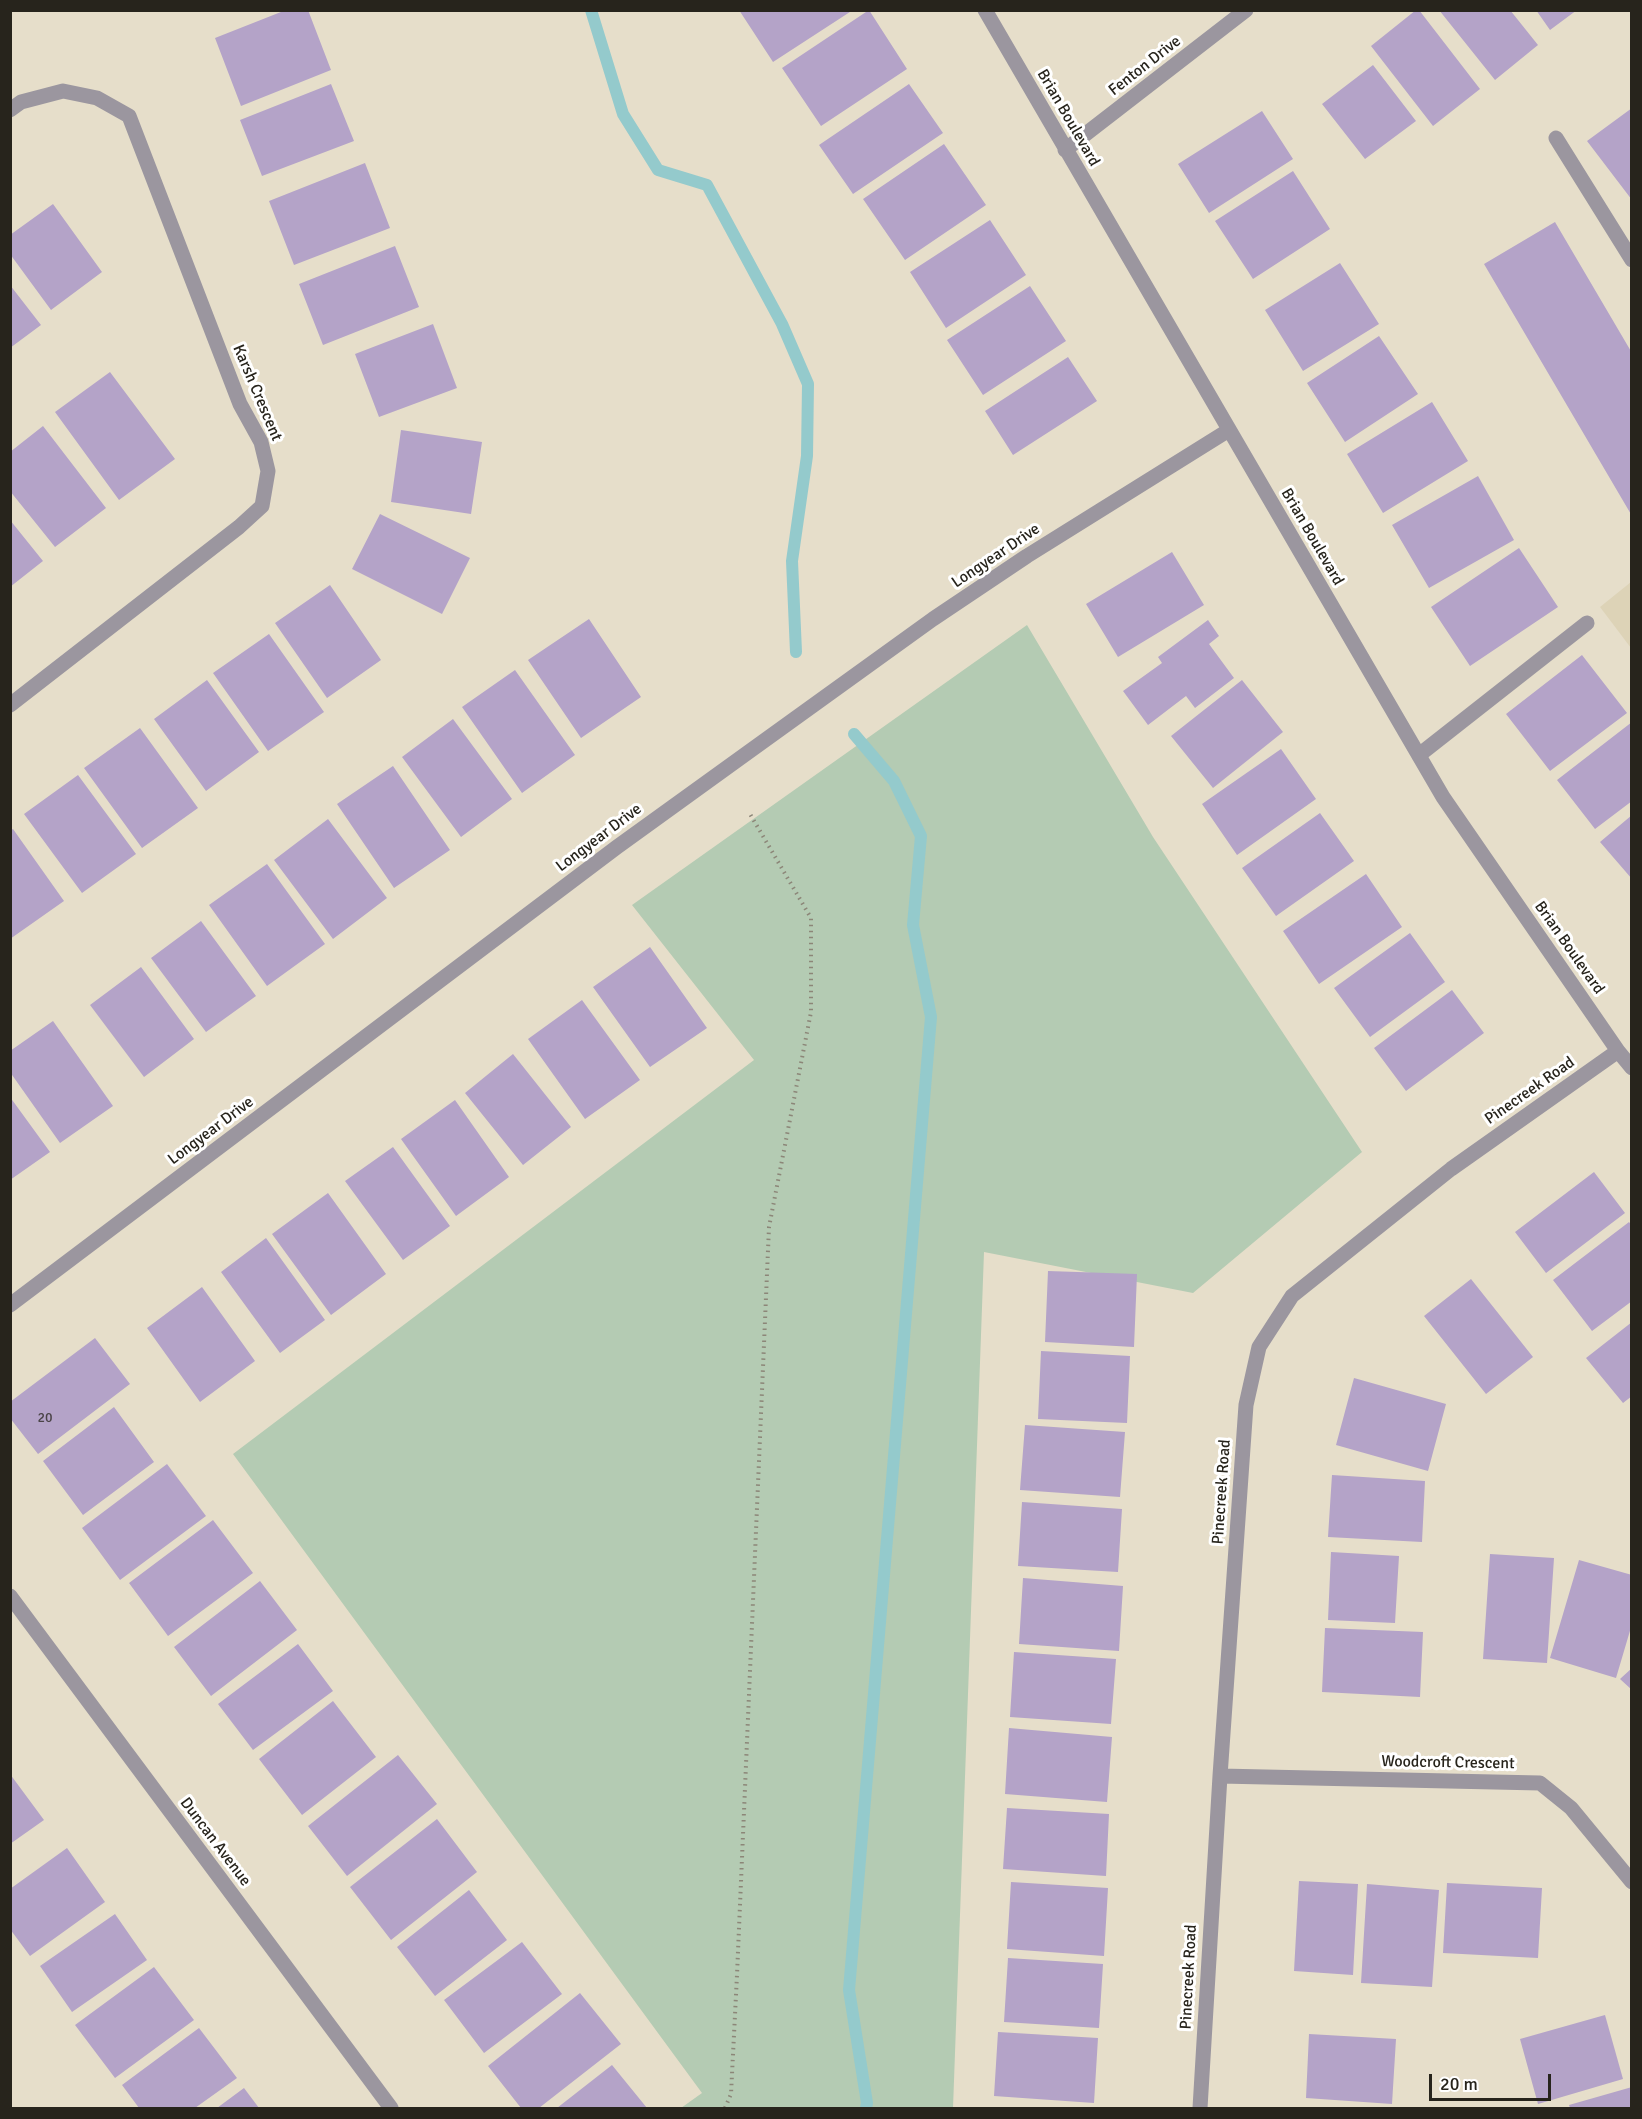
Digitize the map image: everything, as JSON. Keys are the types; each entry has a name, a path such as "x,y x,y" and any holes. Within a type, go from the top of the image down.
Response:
{"street":[{"name":"Brian Boulevard","path":"985,10 1443,796 1632,1068"},
{"name":"Fenton Drive","path":"1065,150 1246,10"},
{"name":"Karsh Crescent","path":"10,110 21,102 63,91 97,98 129,116 240,404 261,442 268,471 262,506 239,527 10,705"},
{"path":"1556,138 1632,260"},
{"name":"Longyear Drive","path":"10,1305 617,847 743,756 1027,556 1229,430"},
{"path":"1419,755 1587,623"},
{"name":"Pinecreek Road","path":"1200,2109 1246,1406 1259,1347 1292,1296 1451,1169 1618,1051"},
{"name":"Duncan Avenue","path":"10,1596 391,2109"},
{"name":"Woodcroft Crescent","path":"1220,1776 1540,1783 1571,1808 1632,1882"}],"path":[{"path":"725,2109 731,2094 738,1963 769,1227 811,1012 811,918 750,814"}],"shaded area":[{"path":"1631,582 1631,648 1600,607"}],"green space":[{"path":"1027,625 1153,837 1362,1152 1193,1293 984,1252 953,2108 681,2108 702,2093 233,1454 754,1060 632,905"}],"building":[{"path":"286,10 308,10 331,70 241,106 215,38"},
{"path":"739,10 853,10 773,62"},
{"path":"869,10 907,69 821,126 782,68"},
{"path":"1419,10 1480,89 1433,126 1371,46"},
{"path":"1439,10 1510,10 1538,45 1495,80"},
{"path":"1536,10 1577,10 1550,30"},
{"path":"1373,65 1416,121 1365,159 1322,104"},
{"path":"331,84 354,141 262,176 240,120"},
{"path":"909,84 943,133 853,194 819,145"},
{"path":"1632,108 1632,200 1587,141"},
{"path":"1262,111 1293,159 1209,213 1178,164"},
{"path":"944,144 986,205 905,260 863,199"},
{"path":"365,163 390,228 294,265 269,201"},
{"path":"1293,171 1330,229 1253,279 1215,221"},
{"path":"53,204 102,272 51,310 10,254 10,235"},
{"path":"990,220 1026,275 946,328 910,272"},
{"path":"1555,222 1632,353 1632,516 1484,264"},
{"path":"395,246 419,307 323,345 299,284"},
{"path":"1340,263 1379,324 1303,371 1265,310"},
{"path":"10,285 41,325 10,348"},
{"path":"1030,286 1066,341 983,395 947,340"},
{"path":"433,324 457,388 379,417 355,354"},
{"path":"1379,336 1418,394 1345,442 1307,383"},
{"path":"1068,357 1097,401 1013,455 985,411"},
{"path":"110,372 175,459 119,500 55,412"},
{"path":"1432,402 1468,461 1383,513 1347,454"},
{"path":"43,426 106,508 55,547 10,491 10,452"},
{"path":"401,430 482,442 471,514 391,502"},
{"path":"1478,476 1514,540 1429,588 1392,525"},
{"path":"380,514 470,558 442,614 352,569"},
{"path":"10,520 43,561 10,587"},
{"path":"1519,548 1558,607 1470,666 1431,607"},
{"path":"1172,552 1204,605 1118,657 1086,604"},
{"path":"330,585 381,660 327,698 275,623"},
{"path":"589,619 641,697 581,738 528,660"},
{"path":"1208,620 1219,636 1209,644 1234,678 1195,708 1186,696 1148,725 1123,691 1162,663 1158,657"},
{"path":"269,634 324,712 268,751 213,673"},
{"path":"1582,655 1627,713 1550,771 1506,714"},
{"path":"515,670 575,755 522,793 462,707"},
{"path":"207,680 259,752 206,791 154,719"},
{"path":"1242,680 1283,732 1213,788 1171,736"},
{"path":"453,719 512,799 461,837 402,757"},
{"path":"1632,722 1632,801 1595,829 1557,780"},
{"path":"140,728 198,808 142,848 84,768"},
{"path":"1281,749 1316,799 1237,855 1202,804"},
{"path":"393,766 450,850 394,888 337,804"},
{"path":"78,775 136,854 82,893 24,814"},
{"path":"1320,813 1354,861 1276,916 1242,868"},
{"path":"1632,815 1632,879 1600,842"},
{"path":"328,819 387,898 333,939 274,860"},
{"path":"13,829 64,901 10,939 10,831"},
{"path":"267,864 325,944 267,986 209,905"},
{"path":"1366,874 1402,927 1319,984 1283,931"},
{"path":"201,921 256,996 206,1032 151,958"},
{"path":"1410,933 1445,982 1370,1037 1334,988"},
{"path":"650,947 707,1028 650,1067 593,987"},
{"path":"141,967 194,1039 144,1077 90,1005"},
{"path":"1452,990 1484,1033 1406,1091 1374,1048"},
{"path":"582,1000 640,1080 585,1119 528,1039"},
{"path":"53,1021 113,1106 60,1143 10,1072 10,1051"},
{"path":"513,1054 571,1127 523,1165 465,1093"},
{"path":"10,1097 50,1152 10,1180"},
{"path":"455,1100 509,1177 456,1216 401,1139"},
{"path":"393,1147 450,1226 403,1260 345,1181"},
{"path":"1594,1172 1625,1213 1546,1273 1515,1232"},
{"path":"328,1193 386,1274 331,1315 272,1234"},
{"path":"1629,1222 1632,1226 1632,1301 1592,1331 1553,1280"},
{"path":"266,1238 325,1320 280,1353 221,1272"},
{"path":"1048,1271 1137,1274 1134,1347 1045,1342"},
{"path":"1471,1279 1533,1357 1486,1394 1424,1316"},
{"path":"202,1287 255,1361 200,1402 147,1328"},
{"path":"1632,1322 1632,1396 1623,1403 1586,1358"},
{"path":"95,1338 130,1384 38,1454 10,1418 10,1402"},
{"path":"1041,1351 1130,1356 1127,1423 1038,1419"},
{"path":"1354,1378 1446,1404 1428,1471 1336,1445"},
{"path":"114,1407 154,1462 83,1515 43,1461"},
{"path":"1025,1425 1125,1432 1120,1497 1020,1490"},
{"path":"167,1464 206,1516 120,1580 82,1528"},
{"path":"1332,1475 1425,1481 1422,1542 1328,1537"},
{"path":"1022,1502 1122,1509 1118,1572 1018,1566"},
{"path":"213,1520 253,1573 168,1636 129,1583"},
{"path":"1331,1552 1399,1556 1395,1623 1328,1620"},
{"path":"1490,1554 1554,1558 1547,1663 1483,1659"},
{"path":"1579,1560 1632,1575 1632,1624 1616,1678 1550,1658"},
{"path":"1023,1578 1123,1586 1119,1651 1019,1644"},
{"path":"260,1581 297,1630 211,1696 174,1647"},
{"path":"1325,1628 1423,1632 1420,1697 1322,1692"},
{"path":"298,1644 333,1691 253,1750 218,1704"},
{"path":"1014,1652 1116,1659 1111,1724 1010,1717"},
{"path":"1632,1668 1632,1690 1620,1679"},
{"path":"333,1701 376,1757 302,1815 259,1759"},
{"path":"1009,1728 1112,1737 1107,1802 1005,1794"},
{"path":"398,1755 437,1804 347,1876 308,1826"},
{"path":"10,1774 44,1820 10,1844"},
{"path":"1007,1808 1109,1814 1106,1876 1003,1869"},
{"path":"437,1819 477,1872 391,1940 350,1887"},
{"path":"67,1848 105,1902 30,1956 10,1929 10,1889"},
{"path":"1299,1881 1358,1884 1353,1975 1294,1971"},
{"path":"1011,1882 1108,1888 1104,1956 1007,1949"},
{"path":"1447,1883 1542,1888 1538,1958 1443,1953"},
{"path":"1367,1884 1439,1890 1432,1987 1361,1983"},
{"path":"469,1890 507,1940 435,1996 397,1947"},
{"path":"115,1914 147,1960 72,2012 40,1966"},
{"path":"522,1942 562,1994 484,2053 444,2000"},
{"path":"1008,1958 1103,1964 1099,2028 1004,2022"},
{"path":"154,1967 194,2020 115,2078 75,2025"},
{"path":"580,1993 621,2044 539,2108 521,2108 488,2066"},
{"path":"1605,2015 1623,2079 1538,2104 1520,2039"},
{"path":"199,2028 237,2078 195,2108 139,2108 122,2085"},
{"path":"998,2032 1098,2038 1094,2103 994,2096"},
{"path":"1309,2034 1396,2039 1392,2104 1306,2098"},
{"path":"612,2065 647,2108 557,2108"},
{"path":"1632,2087 1632,2108 1570,2108 1569,2105"},
{"path":"244,2088 259,2108 217,2108"}],"waterway":[{"path":"591,10 623,114 658,170 707,185 782,324 808,384 807,456 792,561 796,652"},
{"path":"854,734 894,781 921,836 913,925 931,1017 849,1990 866,2108"}]}
